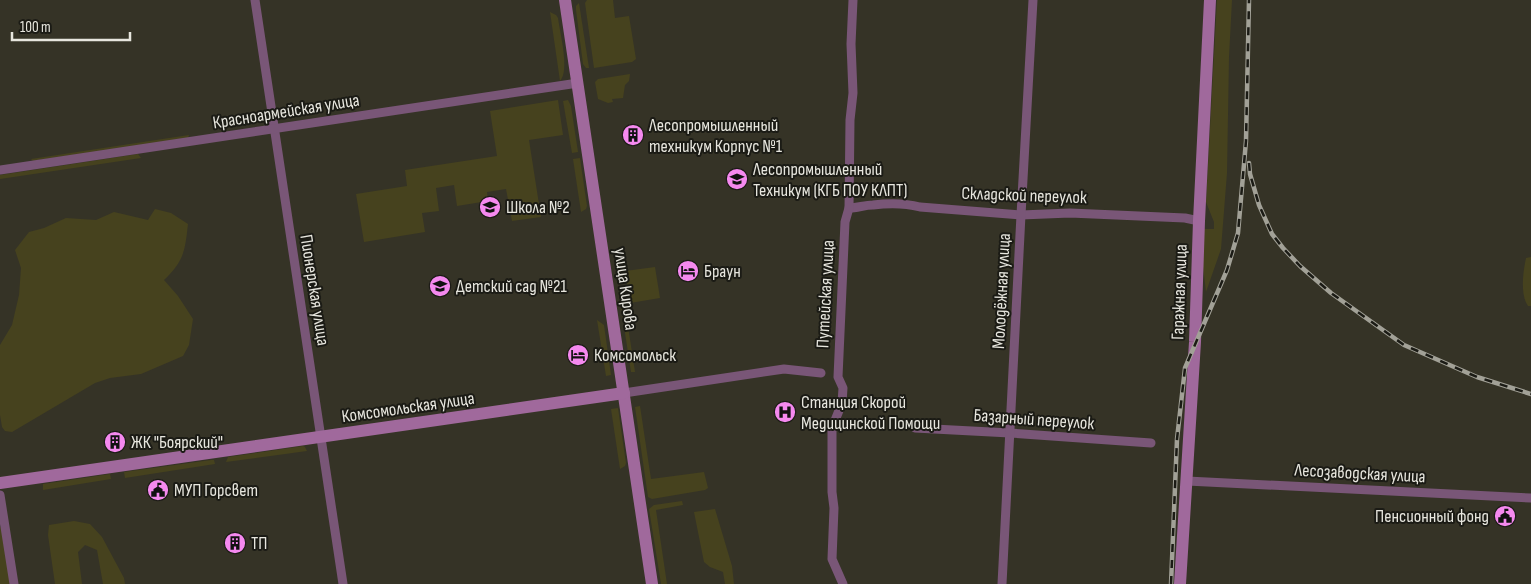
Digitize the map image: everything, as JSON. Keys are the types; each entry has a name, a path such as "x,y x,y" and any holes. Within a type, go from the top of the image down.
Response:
{"street":[{"name":"Пионерская улица","path":"255,0 343,584"},
{"name":"улица Кирова","path":"565,0 652,584"},
{"name":"Путейская улица","path":"843,584 832,559 834,508 832,492 832,428 842,404 843,388 838,377 845,222 849,208 850,120 853,93 851,44 853,0"},
{"name":"Молодёжная улица","path":"1002,584 1034,0"},
{"name":"Гаражная улица","path":"1180,584 1195,342 1210,0"},
{"name":"Красноармейская улица","path":"0,170 578,84"},
{"name":"Складской переулок","path":"849,208 871,205 908,204 920,207 1021,215 1070,213 1185,218 1199,221"},
{"name":"Комсомольская улица","path":"0,483 624,393 784,368 821,374"},
{"name":"Базарный переулок","path":"915,428 1151,443"},
{"name":"Лесозаводская улица","path":"1187,481 1531,498"},
{"path":"0,495 14,584"}],"shaded area":[{"path":"587,0 613,0 615,18 629,16 636,59 632,62 594,68 585,3"},
{"path":"1217,0 1232,0 1227,173 1221,249 1206,292 1202,229 1214,229 1214,222 1206,202"},
{"path":"579,3 589,68 586,68 583,64 576,10 576,6"},
{"path":"550,12 558,18 562,42 564,69 560,81"},
{"path":"630,74 629,81 625,85 623,98 612,99 613,102 608,103 598,99 595,82 598,79"},
{"path":"558,100 563,135 529,140 541,217 512,221 506,189 487,192 488,201 457,206 454,185 436,188 439,211 422,213 425,232 364,242 356,194 407,186 405,170 497,156 490,111"},
{"path":"568,100 571,106 578,152 572,153 563,101"},
{"path":"189,135 188,138 33,161 31,159"},
{"path":"138,154 141,158 0,179 0,175"},
{"path":"580,158 587,206 581,212 573,159"},
{"path":"155,209 171,213 188,224 186,241 180,261 164,280 178,296 193,319 189,345 183,356 141,374 110,378 95,383 12,432 5,431 2,427 0,415 0,345 12,325 19,295 21,268 15,250 29,232 44,228 66,218 96,220 114,212 148,220"},
{"path":"1531,257 1531,306 1528,306 1523,290 1523,276 1526,258"},
{"path":"655,267 660,298 630,303 625,271"},
{"path":"622,287 635,372 631,372 619,294"},
{"path":"597,320 604,325 611,375 606,376"},
{"path":"640,406 651,479 704,472 708,488 652,499 648,497 635,407"},
{"path":"618,408 626,463 620,469 611,409"},
{"path":"303,446 307,451 226,462 228,457"},
{"path":"214,460 215,464 125,478 124,472"},
{"path":"110,474 111,479 43,490 43,484"},
{"path":"682,501 683,505 656,510 667,584 661,584 649,509 654,505"},
{"path":"715,509 732,566 734,584 725,584 723,572 710,567 704,562 694,512"},
{"path":"74,521 90,524 102,537 124,578 125,584 103,584 97,550 85,545 78,552 82,584 55,584 48,535 49,525"},
{"path":"0,527 2,528 10,584 0,584"}],"railway":[{"path":"1171,584 1177,439 1185,368 1227,270 1238,233 1246,141 1249,0"},
{"path":"1249,163 1250,174 1259,205 1272,234 1300,266 1331,293 1404,345 1477,377 1531,394"}],"place":[{"name":"Лесопромышленный техникум Корпус №1","path":"633,135"},
{"name":"Лесопромышленный Техникум (КГБ ПОУ КЛПТ)","path":"737,179"},
{"name":"Школа №2","path":"490,207"},
{"name":"Браун","path":"688,271"},
{"name":"Детский сад №21","path":"440,286"},
{"name":"Комсомольск","path":"578,355"},
{"name":"Станция Скорой Медицинской Помощи","path":"785,412"},
{"name":"ЖК \"Боярский\"","path":"115,442"},
{"name":"МУП Горсвет","path":"158,490"},
{"name":"Пенсионный фонд","path":"1505,516"},
{"name":"ТП","path":"235,543"}]}
